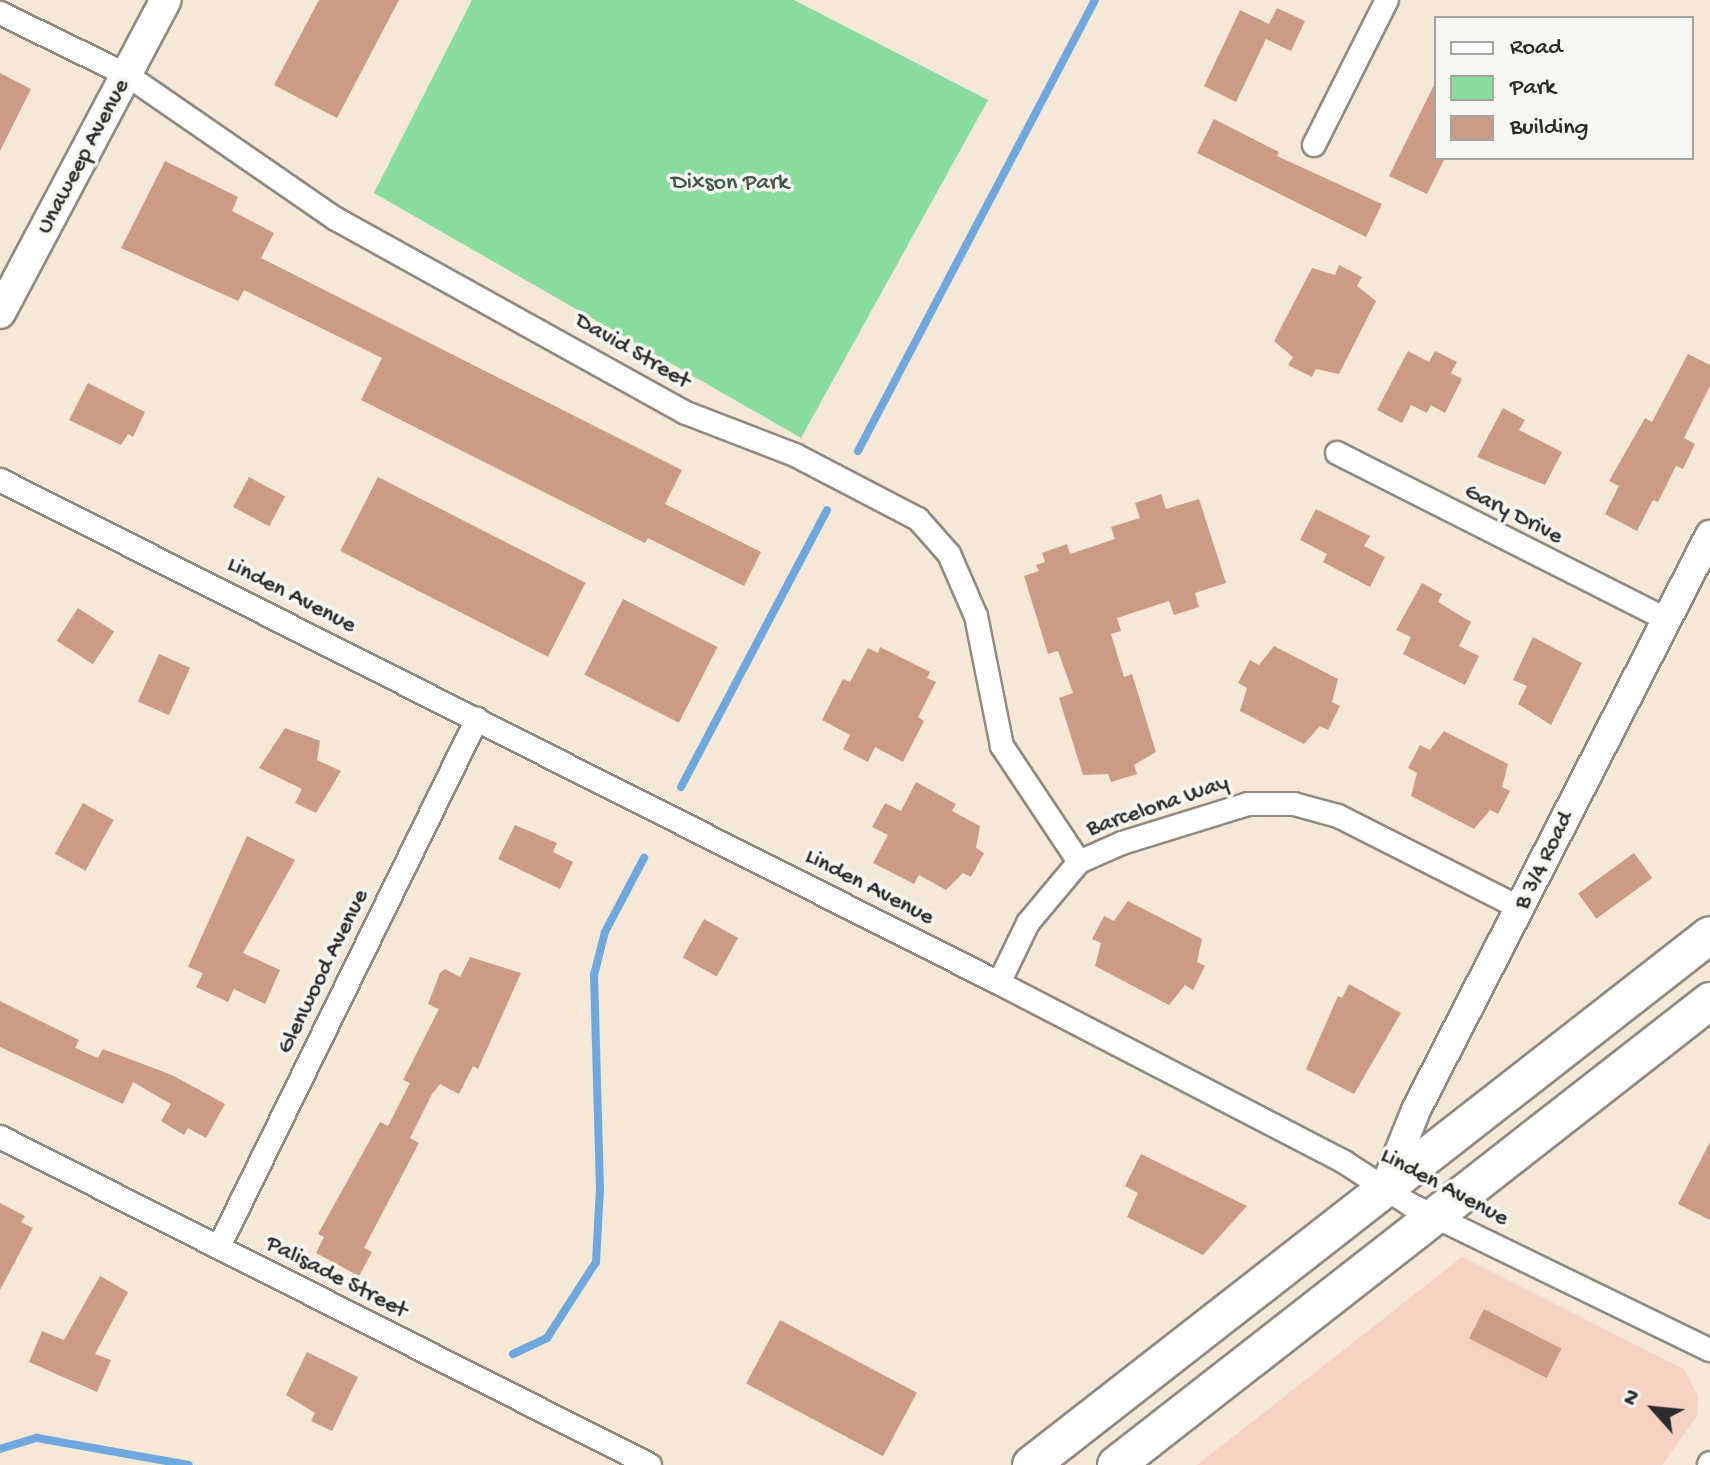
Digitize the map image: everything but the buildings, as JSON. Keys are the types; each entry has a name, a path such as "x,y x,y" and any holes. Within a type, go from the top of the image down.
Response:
{"highway":[{"path":"1031,1465 1710,935"},
{"path":"1116,1465 1710,1001"}],"main road":[{"name":"Unaweep Avenue","path":"0,313 166,0"}],"street":[{"path":"1314,145 1387,0"},
{"name":"David Street","path":"0,13 127,75 336,219 686,413 795,455 918,519 949,554 976,616 1002,746 1079,862"},
{"name":"Gary Drive","path":"1337,453 1667,620"},
{"name":"Linden Avenue","path":"0,480 999,983 1344,1162 1384,1189 1434,1216 1710,1350"},
{"name":"B 3/4 Road","path":"1384,1189 1416,1110 1522,909 1710,535"},
{"name":"Glenwood Avenue","path":"219,1247 477,719"},
{"name":"Barcelona Way","path":"999,983 1028,923 1079,862 1223,809 1294,804 1338,816 1522,909"},
{"name":"Palisade Street","path":"0,1137 650,1465"}],"shaded area":[{"path":"1462,1257 1684,1369 1698,1396 1697,1416 1662,1465 1197,1465"}],"green space":[{"name":"Dixson Park","path":"472,0 794,0 988,100 801,438 374,193"}],"waterway":[{"path":"858,451 1095,0"},
{"path":"681,787 827,510"},
{"path":"513,1354 547,1338 596,1262 600,1189 594,975 605,932 644,858"},
{"path":"0,1449 37,1438 189,1465"}]}
